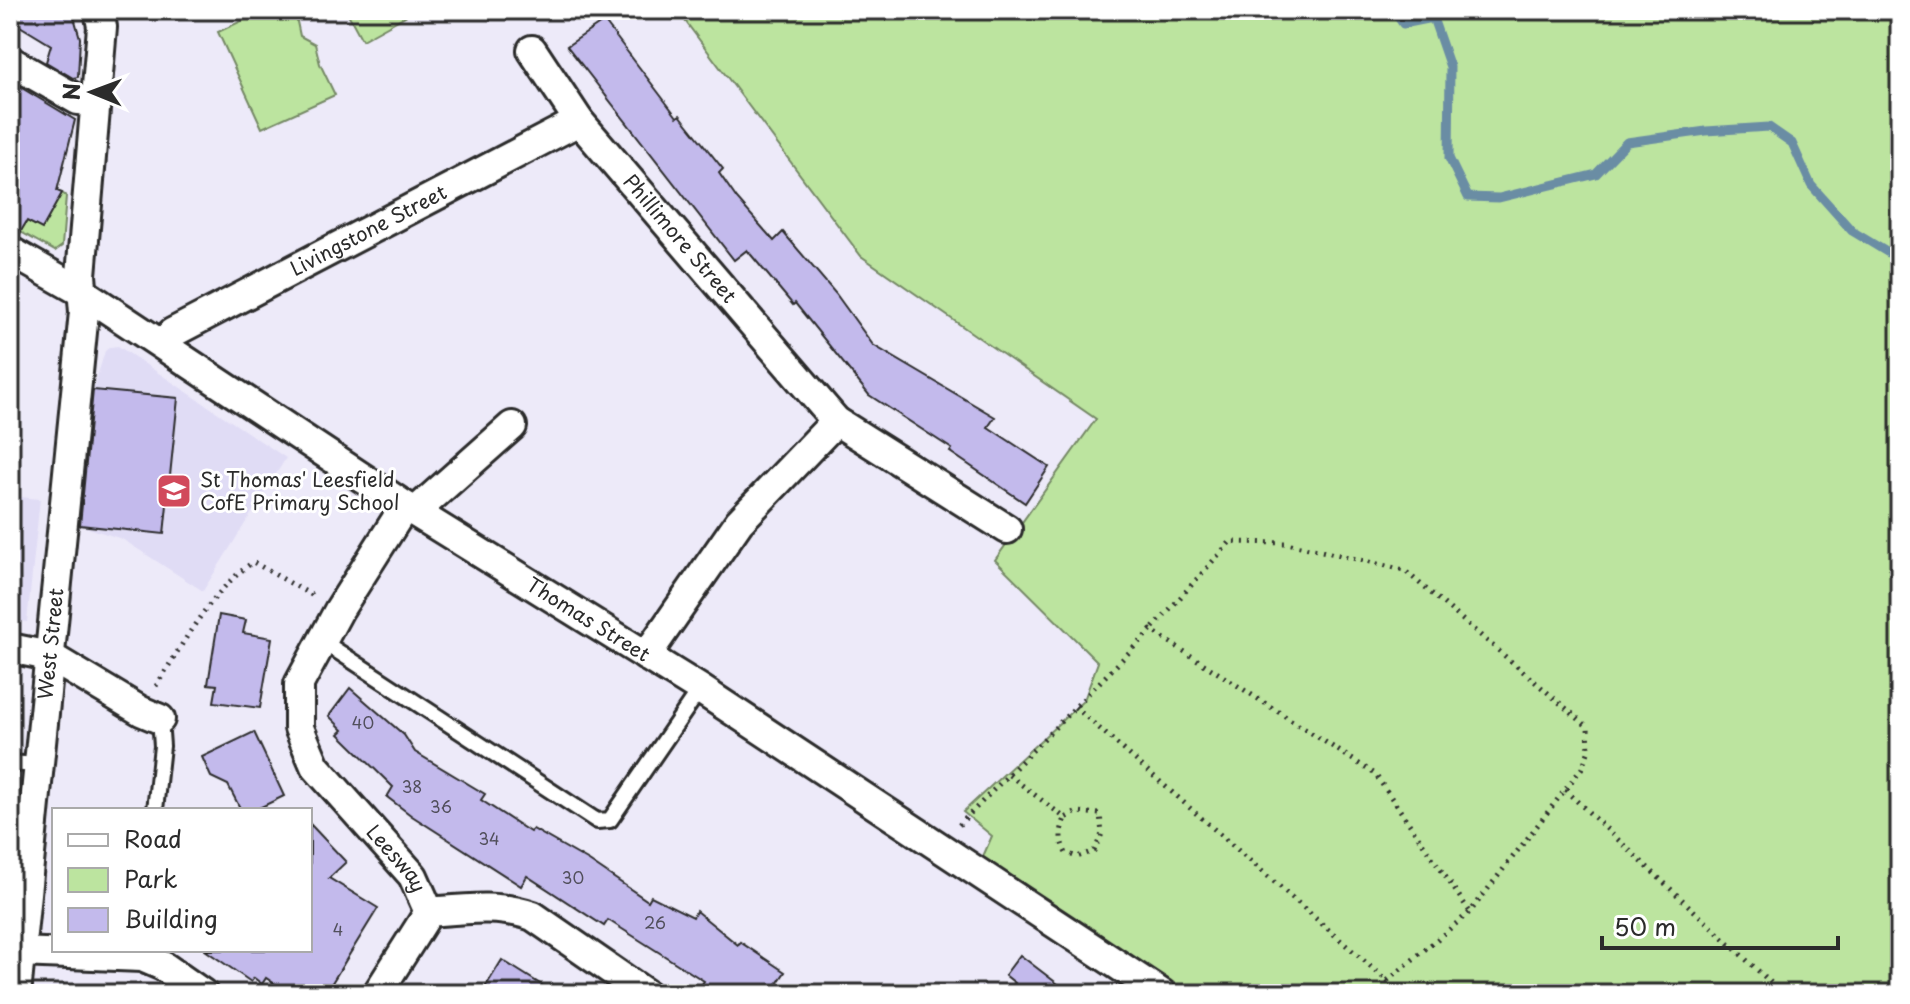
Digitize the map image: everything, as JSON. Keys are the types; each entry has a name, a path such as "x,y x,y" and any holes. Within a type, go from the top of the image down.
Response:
{"street":[{"name":"West Street","path":"16,974 24,764 49,656 84,312 81,265 102,27 99,10"},
{"name":"Phillimore Street","path":"532,50 579,121 836,421 1007,529"},
{"path":"10,61 78,100 95,101"},
{"name":"Livingstone Street","path":"164,345 172,333 579,121"},
{"name":"Thomas Street","path":"10,251 82,292 410,509 700,689 1162,994"},
{"path":"646,656 739,522 836,421"},
{"path":"322,641 339,610 410,509 512,426"},
{"name":"Leesway","path":"322,641 299,684 299,728 315,766 413,876 429,912 514,910 533,916 646,994"},
{"path":"10,648 49,656 150,715"},
{"path":"377,994 429,912"},
{"path":"16,974 142,954 203,994"}],"lane":[{"path":"322,641 597,821 610,820 700,689"},
{"path":"150,715 162,746 155,808"}],"path":[{"path":"939,846 1151,630 1230,542 1287,543 1404,570 1588,727 1589,750 1582,768 1470,912 1387,981"},
{"path":"150,715 204,611 230,578 253,562 339,610"},
{"path":"1151,630 1375,774 1470,912"},
{"path":"1075,707 1402,994"},
{"path":"1009,775 1065,818"},
{"path":"1565,790 1783,994"},
{"path":"1077,812 1100,814 1102,834 1094,851 1077,857 1066,853 1061,844 1065,818 1077,812"}],"shaded area":[{"name":"St Thomas' Leesfield CofE Primary School","path":"118,346 286,458 203,591 122,539 79,525 93,390 105,351"},
{"path":"10,496 40,499 27,622 10,620"}],"green space":[{"path":"265,10 288,10 296,17 300,36 315,44 320,64 335,95 262,128 218,32"},
{"path":"346,10 416,10 362,40"},
{"path":"677,10 1900,10 1900,994 1184,994 981,861 992,836 963,812 1084,700 1098,662 995,560 1096,419 861,256"},
{"path":"62,193 66,196 62,246 55,251 10,226 10,211 23,227 27,221 42,229"}],"building":[{"path":"10,10 72,10 80,38 78,77 73,78 46,62 51,45 10,20"},
{"path":"604,21 677,117 680,115 723,169 719,173 737,199 774,241 783,232 836,294 873,345 995,417 988,427 1049,467 1025,503 950,452 952,449 869,395 795,303 793,305 747,250 734,260 567,46"},
{"path":"10,81 75,120 57,191 62,193 42,229 27,221 18,236 10,234 10,180 21,161 10,156"},
{"path":"93,390 178,398 164,534 80,525"},
{"path":"219,615 246,620 243,633 272,638 260,708 214,702 217,685 208,684"},
{"path":"350,688 404,735 415,752 485,794 481,800 530,832 533,829 589,861 648,901 651,896 693,917 696,911 738,945 740,942 785,972 770,994 717,994 702,984 704,981 608,920 604,926 527,876 521,886 412,816 387,797 393,787 339,734 343,730 329,716"},
{"path":"254,732 284,796 259,808 240,808 228,785 211,777 202,757"},
{"path":"312,826 346,862 329,878 378,908 325,994 290,994 266,978 262,984 254,978 251,982 208,952 312,952"},
{"path":"1020,955 1071,994 1007,994 1015,983 1005,975"},
{"path":"502,960 556,994 481,994"}],"waterway":[{"path":"1393,10 1403,24 1433,18 1450,67 1449,158 1468,197 1499,198 1596,174 1627,142 1706,131 1769,127 1792,143 1811,185 1852,231 1900,260"}],"place":[{"name":"St Thomas' Leesfield CofE Primary School","path":"174,491"}]}
